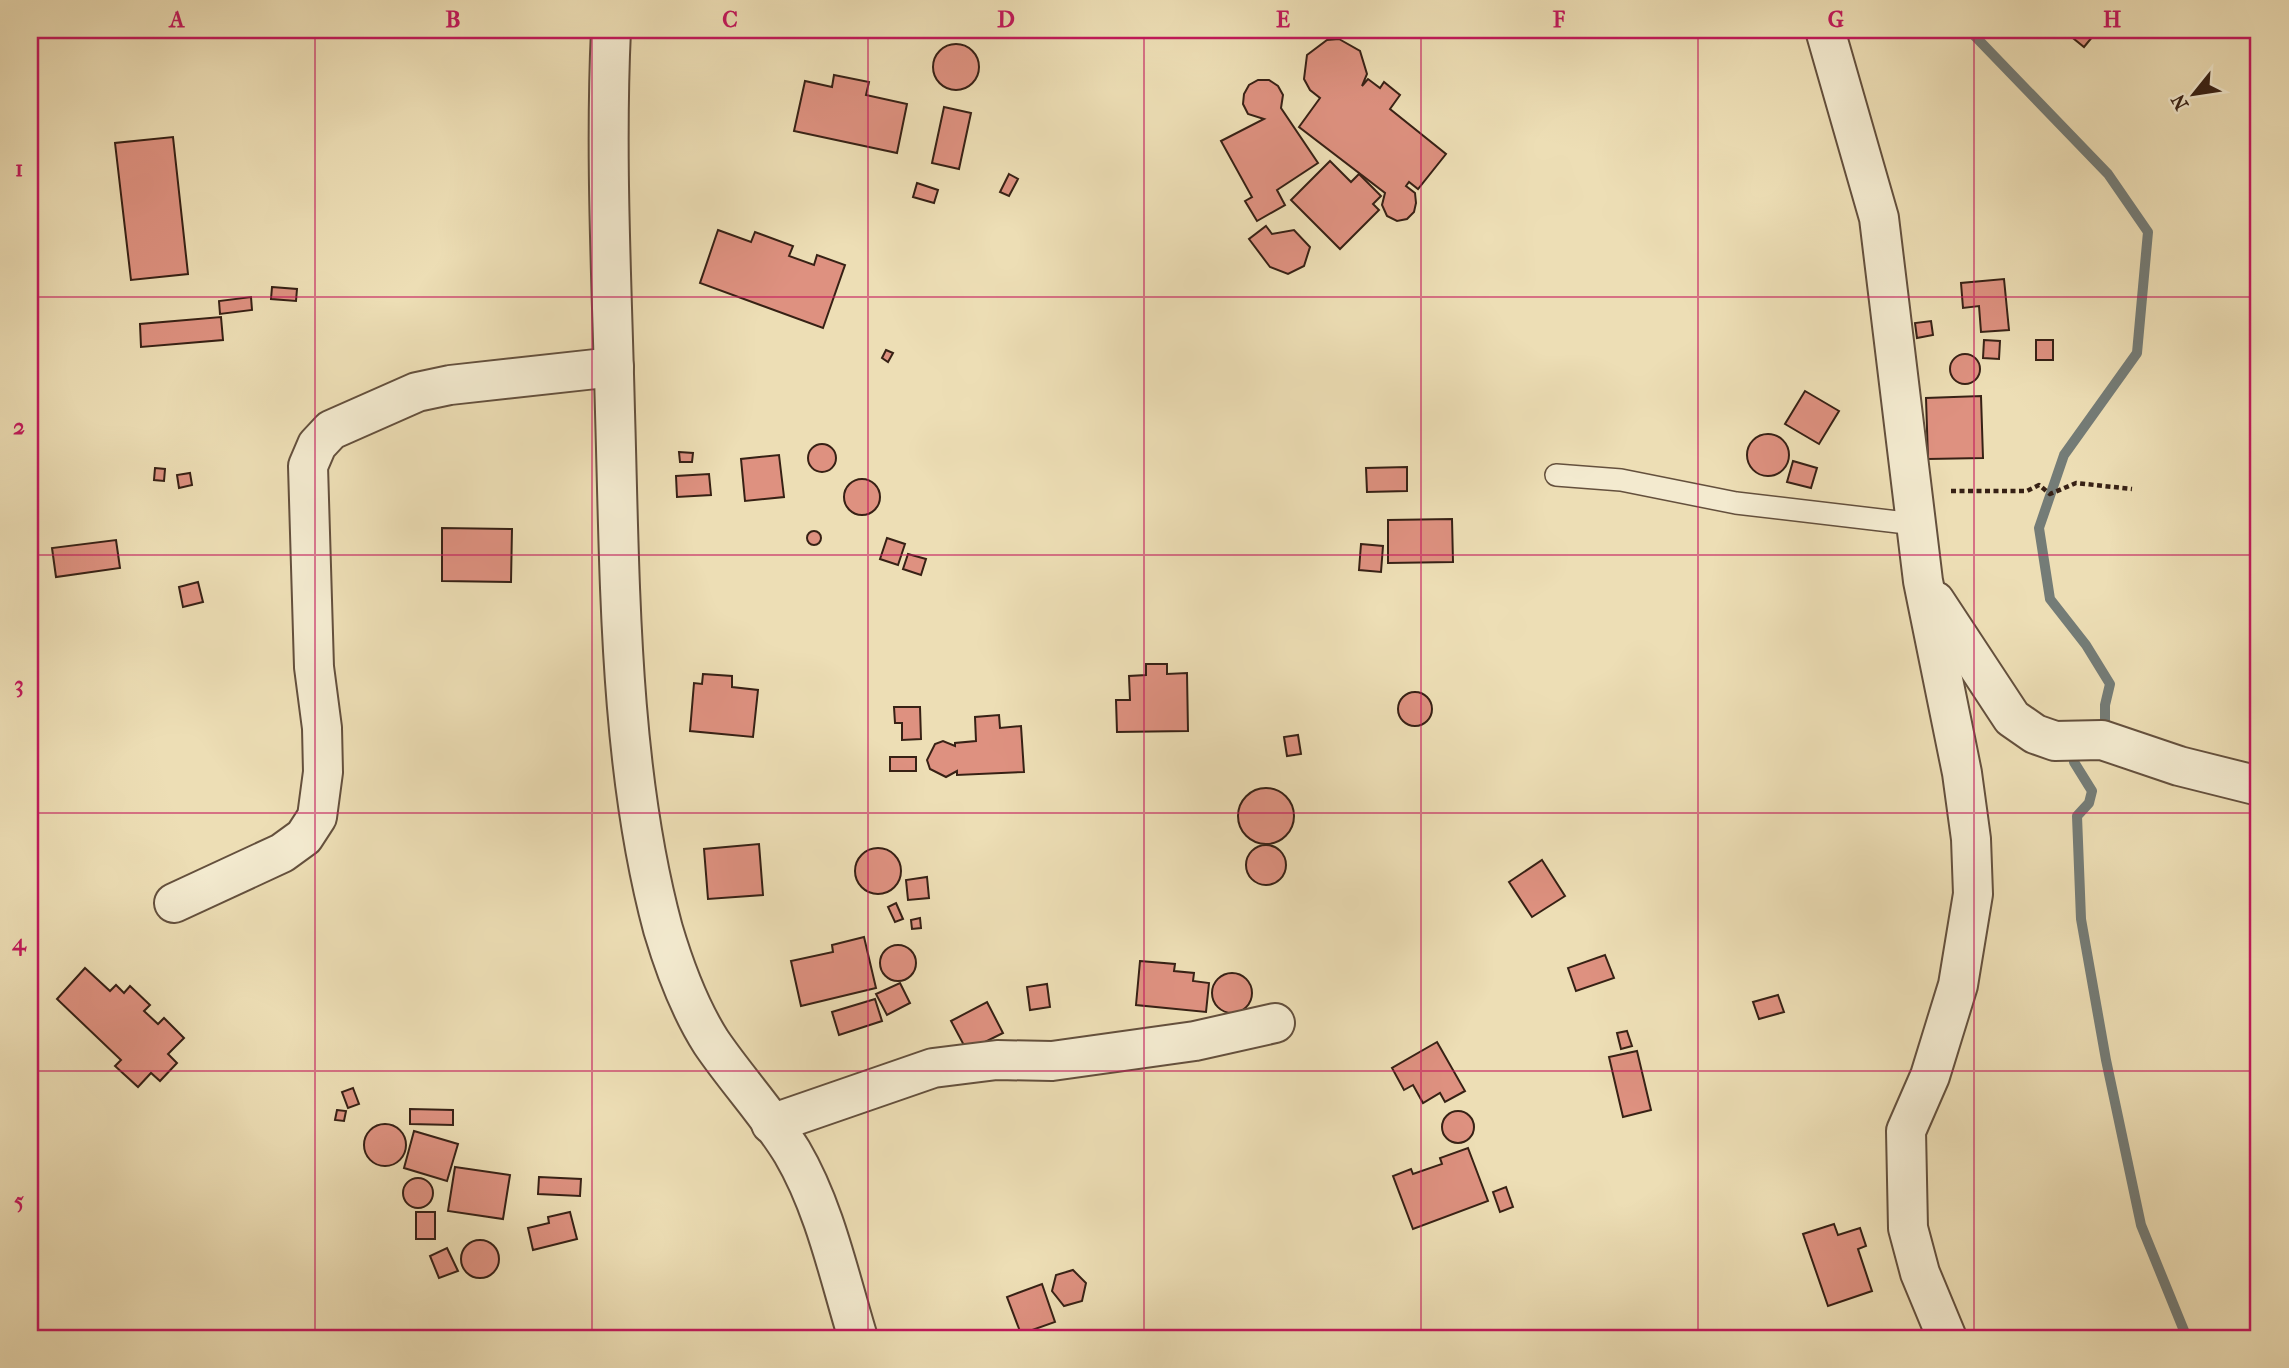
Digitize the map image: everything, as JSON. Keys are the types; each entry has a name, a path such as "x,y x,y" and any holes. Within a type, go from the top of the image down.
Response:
{"street":[{"path":"611,30 614,368 621,597 633,754 648,854 663,929 681,982 710,1040 792,1152 820,1213 858,1338"},
{"path":"1825,30 1879,218 1923,581 1962,773 1971,839 1973,894 1958,985 1930,1076 1906,1131 1908,1228 1920,1273 1947,1338"},
{"path":"174,903 282,853 304,837 317,817 323,772 322,728 314,667 308,466 317,445 331,430 417,392 450,385 614,368"},
{"path":"1923,581 1957,639 2012,718 2035,734 2055,741 2102,740 2191,769 2259,786"},
{"path":"771,1124 933,1068 997,1060 1052,1061 1195,1041 1275,1023"}],"lane":[{"path":"1556,475 1621,480 1736,503 1913,509"}],"path":[{"path":"1913,509 1975,490 2027,491 2039,485 2050,494 2076,483 2132,489"}],"building":[{"path":"2063,30 2098,30 2084,47"},
{"path":"1339,39 1360,51 1367,74 1362,86 1368,79 1380,88 1384,82 1400,95 1390,109 1446,154 1418,189 1409,182 1406,186 1415,193 1416,203 1414,212 1407,219 1397,221 1387,216 1382,205 1385,193 1299,127 1320,98 1310,90 1304,79 1307,55 1327,40"},
{"path":"956,44 972,51 979,67 972,83 956,90 940,83 933,67 940,51"},
{"path":"834,75 869,82 866,95 907,104 897,153 794,131 805,81 832,87"},
{"path":"1258,80 1269,80 1278,86 1283,95 1281,108 1318,163 1277,190 1285,205 1257,221 1245,201 1252,197 1221,141 1264,119 1248,114 1243,104 1249,85"},
{"path":"944,107 971,113 959,169 932,163"},
{"path":"173,137 188,274 131,280 115,143"},
{"path":"1330,161 1351,182 1359,174 1381,196 1373,204 1379,210 1340,249 1291,200"},
{"path":"1009,174 1018,179 1009,196 1000,192"},
{"path":"917,183 938,190 934,203 913,197"},
{"path":"1266,226 1272,234 1294,230 1310,247 1304,266 1288,274 1270,267 1249,239"},
{"path":"718,230 751,242 755,232 793,246 789,256 814,265 817,255 845,265 823,328 700,283"},
{"path":"2004,279 2009,330 1981,332 1979,306 1963,308 1961,283"},
{"path":"272,287 297,289 296,301 271,299"},
{"path":"251,297 252,310 220,314 219,301"},
{"path":"221,317 223,340 141,347 140,324"},
{"path":"1931,321 1933,335 1917,338 1915,323"},
{"path":"1984,340 2000,341 1999,359 1983,358"},
{"path":"2036,340 2053,340 2053,360 2036,360"},
{"path":"886,350 893,353 888,362 882,358"},
{"path":"1965,354 1976,358 1980,369 1976,380 1965,384 1954,380 1950,369 1954,358"},
{"path":"1805,391 1839,411 1819,444 1785,424"},
{"path":"1981,396 1983,458 1928,459 1926,398"},
{"path":"1768,434 1783,440 1789,455 1783,470 1768,476 1753,470 1747,455 1753,440"},
{"path":"822,444 832,448 836,458 832,468 822,472 812,468 808,458 812,448"},
{"path":"679,452 693,453 692,462 680,462"},
{"path":"779,455 784,497 745,501 741,459"},
{"path":"1793,461 1817,468 1811,488 1787,482"},
{"path":"1407,467 1407,491 1367,492 1366,468"},
{"path":"155,468 165,469 164,481 154,480"},
{"path":"190,473 192,485 179,488 177,475"},
{"path":"709,474 711,495 677,497 676,476"},
{"path":"862,479 875,484 880,497 875,510 862,515 849,510 844,497 849,484"},
{"path":"1452,519 1453,562 1388,563 1388,520"},
{"path":"442,528 512,529 511,582 442,581"},
{"path":"814,531 819,533 819,543 814,545 809,543 807,538 809,533"},
{"path":"887,538 905,544 898,565 880,559"},
{"path":"116,540 120,568 56,577 52,548"},
{"path":"1361,544 1383,546 1381,572 1359,570"},
{"path":"908,554 926,559 921,575 903,569"},
{"path":"198,582 203,602 183,607 179,587"},
{"path":"1146,664 1167,664 1167,674 1187,673 1188,731 1117,732 1116,700 1130,700 1129,676 1146,675"},
{"path":"703,674 732,676 732,687 758,690 753,737 690,731 694,683 702,684"},
{"path":"1415,692 1427,697 1432,709 1427,721 1415,726 1403,721 1398,709 1403,697"},
{"path":"894,707 920,707 921,739 902,740 902,723 895,723"},
{"path":"999,715 1000,728 1021,726 1024,772 957,775 957,771 946,777 930,769 927,760 935,744 943,741 955,746 955,743 976,741 975,717"},
{"path":"1298,735 1301,754 1287,756 1284,737"},
{"path":"890,757 916,757 916,771 890,771"},
{"path":"1266,788 1277,790 1286,796 1292,805 1292,827 1286,836 1277,842 1266,844 1255,842 1246,836 1240,827 1238,816 1240,805 1246,796 1255,790"},
{"path":"759,844 763,895 708,899 704,849"},
{"path":"1266,845 1280,851 1286,865 1280,879 1266,885 1252,879 1246,865 1252,851"},
{"path":"878,848 894,855 901,871 894,887 878,894 862,887 855,871 862,855"},
{"path":"1542,860 1565,896 1532,917 1509,882"},
{"path":"927,877 929,898 908,900 906,880"},
{"path":"896,903 903,919 895,922 888,907"},
{"path":"920,918 921,928 912,929 911,920"},
{"path":"864,937 876,988 801,1006 791,961 833,952 832,945"},
{"path":"898,945 911,950 916,963 911,976 898,981 885,976 880,963 885,950"},
{"path":"1605,955 1614,978 1576,991 1568,968"},
{"path":"1140,961 1175,964 1174,971 1194,973 1193,981 1209,983 1206,1012 1136,1005"},
{"path":"85,968 110,991 116,985 124,993 130,986 150,1005 144,1011 158,1024 164,1018 184,1038 168,1054 177,1063 160,1081 151,1073 138,1087 115,1066 121,1060 57,999"},
{"path":"1232,973 1246,979 1252,993 1246,1007 1232,1013 1218,1007 1212,993 1218,979"},
{"path":"900,983 910,1003 887,1015 876,994"},
{"path":"1047,984 1050,1007 1030,1010 1027,987"},
{"path":"1778,995 1784,1012 1759,1019 1753,1002"},
{"path":"875,999 882,1021 839,1035 832,1012"},
{"path":"987,1002 1003,1033 967,1051 951,1021"},
{"path":"1627,1031 1632,1046 1621,1049 1617,1033"},
{"path":"1437,1042 1465,1091 1445,1102 1440,1093 1423,1103 1413,1085 1404,1090 1392,1068"},
{"path":"1637,1051 1651,1110 1623,1117 1609,1057"},
{"path":"353,1088 359,1104 348,1108 342,1092"},
{"path":"410,1109 453,1110 453,1125 410,1124"},
{"path":"337,1110 346,1111 344,1121 335,1120"},
{"path":"1458,1111 1470,1115 1474,1127 1470,1139 1458,1143 1446,1139 1442,1127 1446,1115"},
{"path":"385,1124 400,1130 406,1145 400,1160 385,1166 370,1160 364,1145 370,1130"},
{"path":"414,1131 458,1144 447,1181 404,1168"},
{"path":"1468,1148 1488,1201 1413,1229 1393,1176 1411,1169 1413,1174 1442,1164 1440,1158"},
{"path":"455,1167 510,1175 503,1219 448,1211"},
{"path":"539,1177 581,1179 580,1196 538,1194"},
{"path":"418,1178 429,1182 433,1193 429,1204 418,1208 407,1204 403,1193 407,1182"},
{"path":"1506,1187 1513,1207 1500,1212 1493,1192"},
{"path":"416,1212 435,1212 435,1239 416,1239"},
{"path":"570,1212 577,1239 533,1250 528,1228 549,1223 548,1217"},
{"path":"1834,1224 1838,1235 1860,1228 1866,1246 1858,1249 1872,1291 1828,1306 1803,1234"},
{"path":"480,1240 494,1245 499,1259 494,1273 480,1278 466,1273 461,1259 466,1245"},
{"path":"447,1248 458,1271 439,1278 430,1256"},
{"path":"1073,1270 1086,1283 1082,1301 1064,1306 1052,1291 1056,1275"},
{"path":"1042,1284 1055,1322 1021,1334 1007,1297"}],"waterway":[{"path":"1969,30 2108,174 2148,232 2137,353 2064,455 2039,528 2050,599 2086,645 2110,684 2105,705 2105,726"},
{"path":"2074,762 2092,791 2089,803 2077,816 2081,919 2106,1060 2141,1225 2187,1338"}]}
